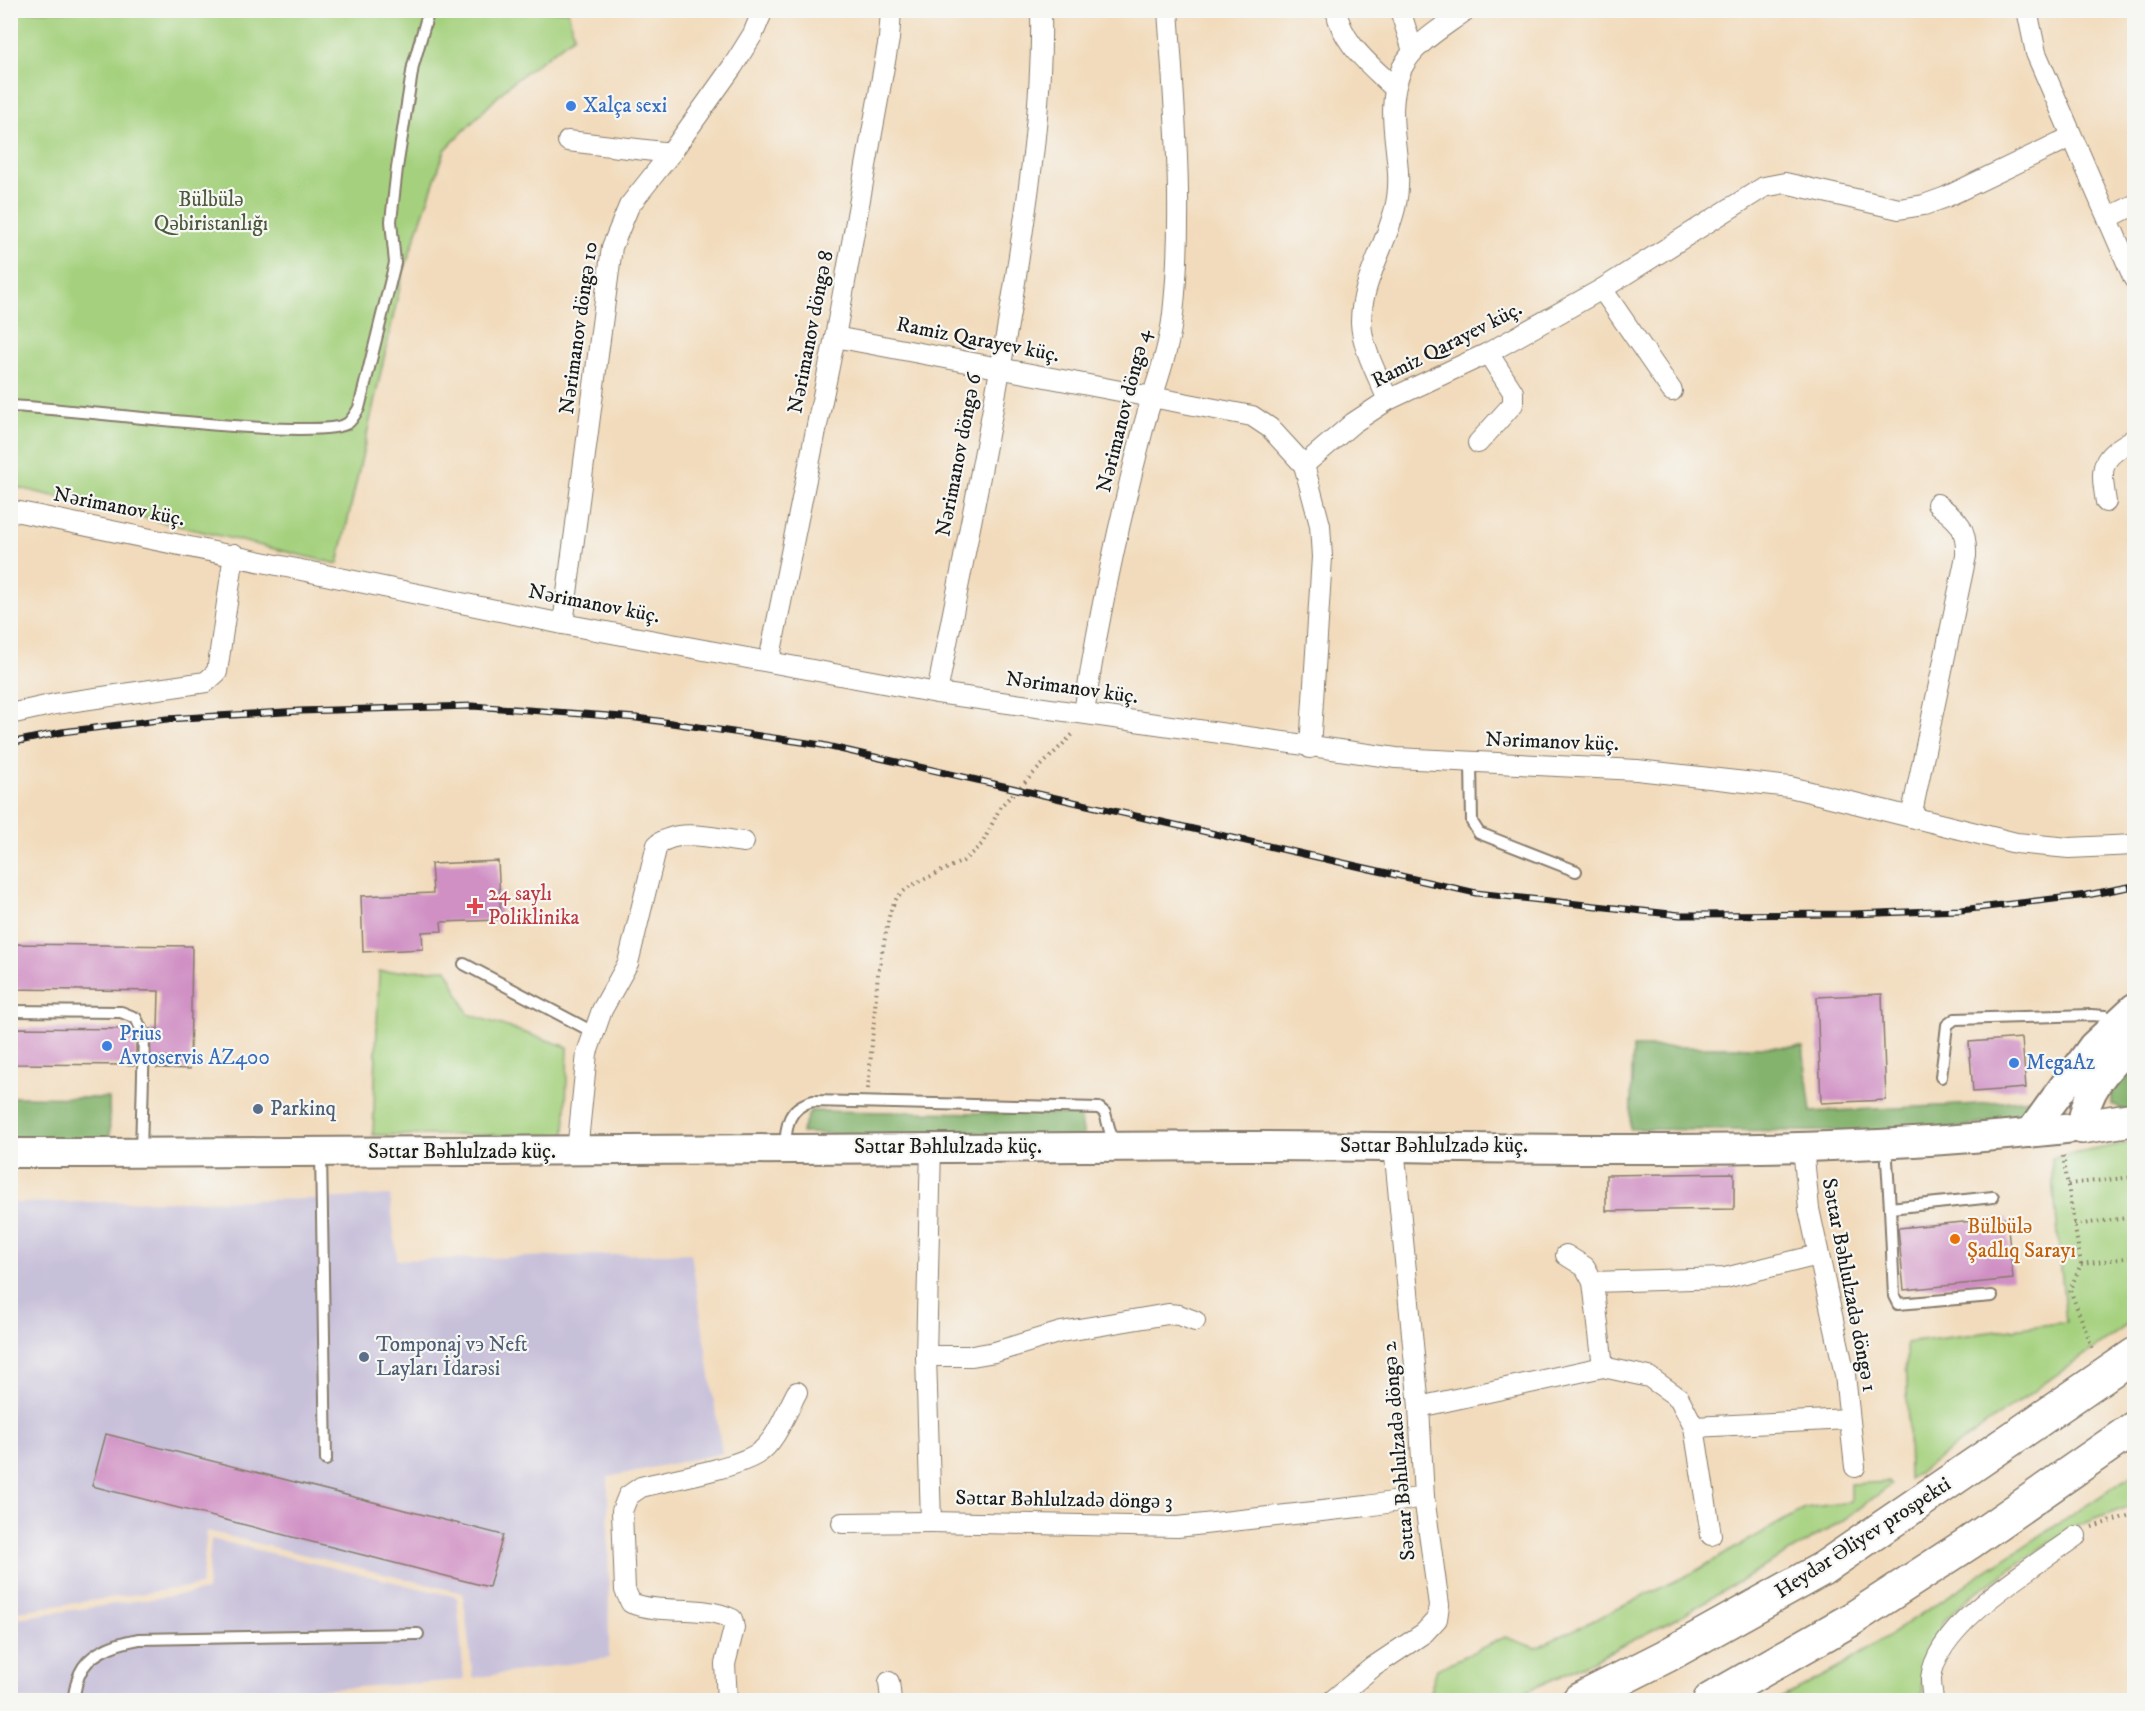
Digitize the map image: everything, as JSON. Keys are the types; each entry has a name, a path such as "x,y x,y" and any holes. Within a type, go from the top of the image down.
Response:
{"highway":[{"path":"2082,1127 2134,1119"},
{"name":"Heydər Əliyev prospekti","path":"1579,1701 1666,1656 1822,1569 2134,1355"},
{"path":"1710,1701 1852,1618 1969,1542 2134,1428"}],"main road":[{"path":"2082,1127 2084,1110 2092,1089 2128,1025"},
{"path":"2030,1133 2093,1046 2128,1025"},
{"name":"Səttar Bəhlulzadə küç.","path":"10,1153 577,1152 931,1147 1803,1147 1886,1144 2082,1127"}],"street":[{"name":"Nərimanov döngə 10","path":"563,624 612,247 629,206 671,153 743,50 763,10"},
{"name":"Nərimanov döngə 8","path":"769,661 835,337 889,39 891,10"},
{"name":"Nərimanov döngə 6","path":"937,693 1001,369 1035,152 1042,59 1041,10"},
{"name":"Nərimanov döngə 4","path":"1084,713 1100,610 1143,430 1164,368 1173,315 1180,219 1178,141 1168,10"},
{"path":"1336,10 1338,23 1349,43 1394,88"},
{"path":"1400,10 1413,51"},
{"path":"1388,400 1371,361 1361,324 1363,299 1395,208 1398,183 1392,116 1394,88 1413,51 1466,10"},
{"path":"2027,10 2036,53 2134,279"},
{"name":"Ramiz Qarayev küç.","path":"835,337 1252,416 1270,428 1304,465 1353,423 1388,400 1488,353 1602,289 1764,187 1785,183 1899,209 1924,205 1946,197 2071,137"},
{"path":"568,141 671,153"},
{"path":"2108,218 2134,205"},
{"path":"1602,289 1671,391"},
{"path":"1478,443 1513,404 1513,392 1488,353"},
{"path":"2106,502 2102,474 2112,451 2134,439"},
{"path":"1304,465 1320,525 1322,557 1311,748"},
{"path":"1911,817 1966,556 1966,536 1957,520 1937,504"},
{"name":"Nərimanov küç.","path":"10,510 234,554 334,578 563,624 937,693 1311,748 1471,763 1637,770 1734,780 1790,788 2039,846 2134,845"},
{"path":"10,714 55,704 206,682 217,672 234,554"},
{"path":"577,1152 587,1053 593,1032 628,963 657,844 667,836 680,835 744,842"},
{"name":"Səttar Bəhlulzadə döngə 2","path":"1333,1701 1373,1667 1424,1633 1437,1619 1439,1605 1424,1497 1419,1407 1394,1146"},
{"name":"Səttar Bəhlulzadə döngə 3","path":"931,1147 926,1356 931,1522 1177,1527 1367,1506 1424,1497"},
{"name":"Səttar Bəhlulzadə döngə 1","path":"1803,1147 1805,1185 1845,1375 1855,1467"},
{"path":"1566,1255 1585,1267 1593,1282 1603,1368"},
{"path":"1593,1282 1725,1278 1818,1255"},
{"path":"926,1356 983,1354 1061,1332 1168,1314 1179,1314 1195,1321"},
{"path":"1419,1407 1603,1368 1649,1377 1679,1398 1694,1427 1712,1535"},
{"path":"727,1701 725,1664 734,1628 732,1619 721,1614 663,1610 631,1603 626,1590 622,1511 628,1496 641,1487 740,1461 758,1454 772,1439 797,1392"},
{"path":"1694,1427 1848,1419"},
{"path":"842,1522 931,1522"},
{"path":"1933,1701 1931,1677 1940,1650 1966,1617 2076,1536"}],"lane":[{"path":"10,406 231,426 325,428 347,423 359,408 395,263 391,221 397,168 413,66 429,10"},
{"path":"1471,763 1472,822 1479,833 1576,872"},
{"path":"464,964 593,1032"},
{"path":"10,1011 121,1012 136,1018 144,1035 141,1153"},
{"path":"1941,1077 1947,1024 1955,1019 2091,1015 2104,1016 2128,1025"},
{"path":"785,1149 786,1126 791,1113 801,1104 813,1101 1099,1108 1105,1113 1114,1147"},
{"path":"1886,1144 1894,1296 1898,1304 1992,1296"},
{"path":"321,1153 326,1460"},
{"path":"1890,1208 1993,1197"},
{"path":"73,1701 80,1672 99,1652 120,1642 138,1639 418,1634"}],"path":[{"path":"867,1102 878,973 891,912 897,897 910,886 963,861 982,844 1001,806 1074,734 1084,713"},
{"path":"2063,1156 2080,1264 2070,1290 2093,1349"},
{"path":"2068,1184 2134,1177"},
{"path":"2074,1225 2134,1217"},
{"path":"2080,1264 2134,1257"},
{"path":"2076,1536 2090,1528 2134,1514"}],"shaded area":[{"name":"Tomponaj vэ Neft Layları İdarəsi","path":"390,1195 397,1260 691,1253 722,1453 608,1477 609,1658 473,1678 463,1593 207,1531 201,1585 11,1612 10,1203 322,1199"},
{"path":"211,1539 457,1597 464,1680 168,1700 11,1700 10,1619 207,1591"}],"green space":[{"name":"Bülbülə Qəbiristanlığı","path":"11,11 568,11 574,36 509,85 445,150 403,273 338,564 11,486"},
{"path":"447,969 468,1014 568,1047 565,1135 373,1135 379,972"},
{"path":"1633,1047 1803,1047 1811,1112 1980,1104 2029,1099 2028,1117 1953,1128 1875,1132 1630,1129"},
{"path":"2134,1058 2134,1108 2124,1110 2112,1105 2112,1090 2123,1067"},
{"path":"11,1097 109,1098 110,1142 11,1141"},
{"path":"810,1111 1080,1114 1084,1138 801,1133"},
{"path":"2134,1142 2134,1320 1909,1479 1906,1343 2066,1322 2051,1158"},
{"path":"2134,1474 2134,1504 2071,1529 1973,1594 1944,1621 1922,1670 1923,1700 1778,1700 1842,1666"},
{"path":"1889,1482 1891,1485 1839,1523 1672,1621 1563,1675 1506,1700 1413,1700 1429,1695 1437,1669 1505,1637 1536,1648 1692,1573 1805,1508 1851,1502 1851,1484"}],"building":[{"path":"498,861 501,920 441,922 442,931 422,932 423,949 363,952 361,896 433,893 431,864"},
{"path":"10,944 192,946 190,1069 157,1068 158,1065 151,1065 150,1029 158,1029 159,991 10,989"},
{"path":"1882,994 1886,1100 1821,1103 1817,997"},
{"path":"10,1028 133,1029 136,1037 136,1065 10,1064"},
{"path":"2022,1038 2026,1088 1973,1092 1969,1042"},
{"path":"1734,1173 1734,1209 1606,1211 1606,1175"},
{"path":"2007,1218 2013,1279 1904,1290 1898,1228"},
{"path":"106,1434 503,1535 489,1587 92,1486"}],"railway":[{"path":"10,743 62,732 167,719 300,711 472,706 637,718 822,745 1476,893 1680,915 1852,914 1961,910 2087,895 2134,886"}],"place":[{"name":"Xalça sexi","path":"571,106"},
{"name":"24 saylı Poliklinika","path":"475,906"},
{"name":"Prius Avtoservis AZ400","path":"107,1046"},
{"name":"MegaAz","path":"2014,1063"},
{"name":"Parkinq","path":"258,1109"},
{"name":"Bülbülə Şadlıq Sarayı","path":"1955,1239"},
{"name":"Tomponaj vэ Neft Layları İdarəsi","path":"364,1357"}]}
